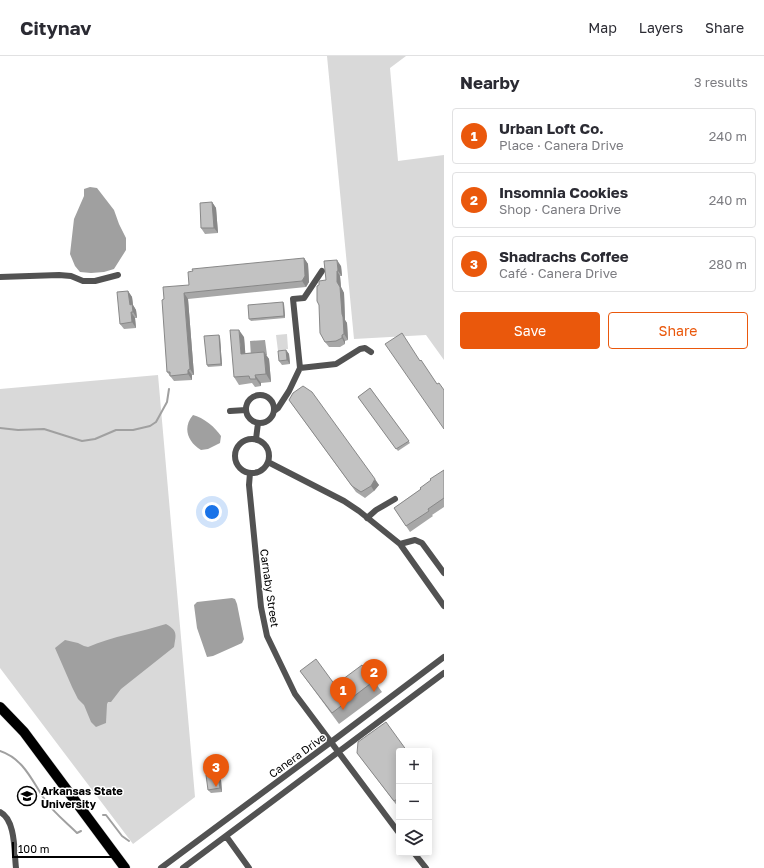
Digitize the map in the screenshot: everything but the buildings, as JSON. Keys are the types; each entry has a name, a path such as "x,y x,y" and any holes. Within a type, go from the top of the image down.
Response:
{"highway":[{"path":"0,707 28,738 125,868"}],"street":[{"path":"284,398 270,399 262,395 254,396 248,402 246,410 249,419 262,423 270,419 274,411 278,408 284,398 298,374 300,368 293,299 304,298 322,271"},
{"path":"0,277 59,275 71,276 83,281 96,281 118,275"},
{"path":"300,368 336,364 360,349 365,348 370,352"},
{"path":"270,399 274,411"},
{"path":"230,411 246,410"},
{"path":"256,439 258,423"},
{"path":"256,439 262,441 268,450 268,462 261,470 250,472 240,468 236,458 236,452 241,443 246,440 256,439"},
{"path":"268,462 344,501 400,544 444,606"},
{"name":"Carnaby Street","path":"250,472 249,485 256,564 261,608 267,636 295,694 396,829"},
{"path":"367,518 376,510 395,499"},
{"path":"400,544 415,540 422,543 444,572"},
{"name":"Canera Drive","path":"161,868 444,656"},
{"name":"Canera Drive","path":"183,868 444,673"},
{"path":"0,812 10,822 16,868"},
{"path":"226,836 249,868"},
{"path":"416,856 426,868"}],"shaded area":[{"path":"327,56 406,56 390,68 398,161 444,155 444,360 426,335 354,339"},
{"path":"90,187 97,188 114,210 126,238 126,250 114,269 104,272 80,272 75,266 70,254 74,219 84,196 84,189"},
{"path":"287,334 288,349 278,351 276,335"},
{"path":"265,340 267,355 251,357 250,341"},
{"path":"158,375 195,797 133,844 0,668 0,389"},
{"path":"193,415 205,420 216,430 221,436 220,443 208,449 201,450 196,447 190,439 187,430"},
{"path":"232,598 235,599 237,604 244,639 242,643 213,656 207,657 197,628 194,605 197,602"},
{"path":"166,624 173,629 175,633 174,647 121,689 111,702 108,702 106,723 96,727 91,722 84,705 78,699 55,648 65,640 88,647 107,640"}],"waterway":[{"path":"0,428 18,430 44,429 82,441 95,439 116,430 133,430 150,426 156,422 167,402 169,389"},
{"path":"0,751 15,759 27,771 52,809 77,833 81,831"},
{"path":"103,815 106,815 122,836 129,841"}],"place":[{"name":"Insomnia Cookies","path":"374,692"},
{"name":"Urban Loft Co.","path":"343,710"},
{"name":"Shadrachs Coffee","path":"216,787"},
{"name":"Arkansas State University","path":"27,796"}]}
